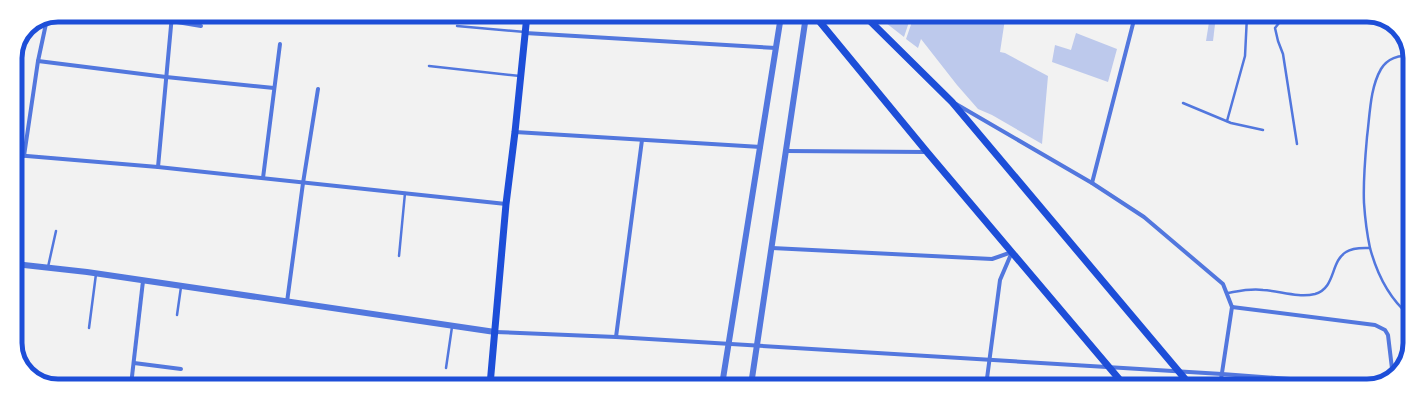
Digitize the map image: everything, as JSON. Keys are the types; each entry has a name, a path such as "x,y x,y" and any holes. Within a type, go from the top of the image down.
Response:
{"main road":[{"path":"491,379 506,204 526,22"},
{"path":"820,22 927,152 1119,379"},
{"path":"871,22 952,102 1185,379"}],"street":[{"path":"158,167 171,22"},
{"path":"177,22 201,26"},
{"path":"723,379 780,22"},
{"path":"752,379 805,22"},
{"path":"1092,184 1133,22"},
{"path":"46,24 38,61 24,156 158,167 506,204"},
{"path":"525,33 776,48"},
{"path":"264,178 280,44"},
{"path":"38,61 166,77 274,88"},
{"path":"287,302 303,183 318,89"},
{"path":"952,102 1092,184 1144,217 1223,284 1232,307 1221,379"},
{"path":"515,132 761,147"},
{"path":"616,337 642,140"},
{"path":"786,151 927,152"},
{"path":"772,248 992,259 1012,252"},
{"path":"987,379 1000,280 1012,252"},
{"path":"22,265 96,274 495,332 616,337 757,347 1290,379"},
{"path":"132,379 143,281"},
{"path":"1232,307 1381,327 1388,335 1392,369"},
{"path":"134,363 181,369"}],"lane":[{"path":"1227,121 1245,56 1247,22"},
{"path":"1280,22 1275,28 1283,54 1297,144"},
{"path":"457,26 525,33"},
{"path":"1403,56 1398,56 1389,60 1385,64 1375,85 1372,98 1364,171 1364,202 1370,248 1377,270 1387,290 1398,306 1403,310"},
{"path":"429,66 521,76"},
{"path":"1183,103 1227,121 1263,130"},
{"path":"399,256 405,193"},
{"path":"48,268 56,231"},
{"path":"1227,294 1246,290 1263,289 1296,295 1315,294 1325,289 1329,283 1338,259 1346,252 1353,249 1370,248"},
{"path":"88,328 96,274"},
{"path":"177,315 182,287"},
{"path":"446,368 452,326"}],"building":[{"path":"885,22 909,22 904,37"},
{"path":"912,22 1005,22 1000,52 1005,53 1048,76 1042,144 992,115 978,109 921,39 918,48 906,39"},
{"path":"1209,22 1215,22 1213,41 1206,41"},
{"path":"1076,33 1117,49 1108,82 1052,62 1055,45 1071,50"}]}
